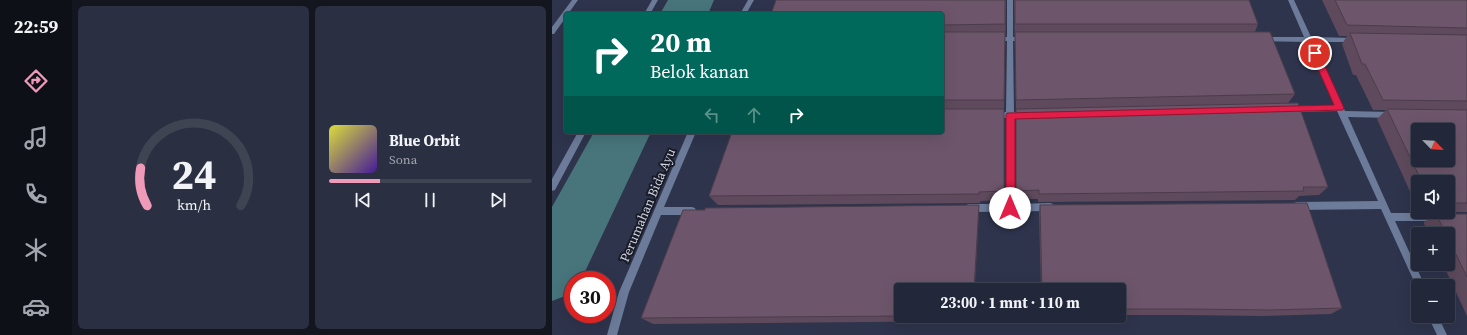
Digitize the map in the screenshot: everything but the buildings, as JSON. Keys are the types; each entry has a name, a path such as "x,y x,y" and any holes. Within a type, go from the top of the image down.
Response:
{"street":[{"path":"566,12 575,0"},
{"path":"648,12 655,0"},
{"path":"744,12 751,0"},
{"path":"1010,0 1010,208"},
{"path":"1291,0 1417,279"},
{"path":"552,32 564,15"},
{"path":"987,39 1033,39"},
{"path":"1254,39 1364,40"},
{"path":"1285,109 1397,115"},
{"path":"988,115 1034,115"},
{"path":"552,187 581,134"},
{"name":"Perumahan Bida Ayu","path":"612,335 624,292 691,134"},
{"path":"1288,206 1384,205"},
{"path":"962,208 1058,207"},
{"path":"658,211 698,210"},
{"path":"1389,217 1411,217"},
{"path":"1436,323 1442,335"}],"waterway":[{"path":"685,12 691,0"},
{"path":"552,270 622,134"}],"route":[{"path":"1010,208 1010,115 1340,108 1315,53"}]}
